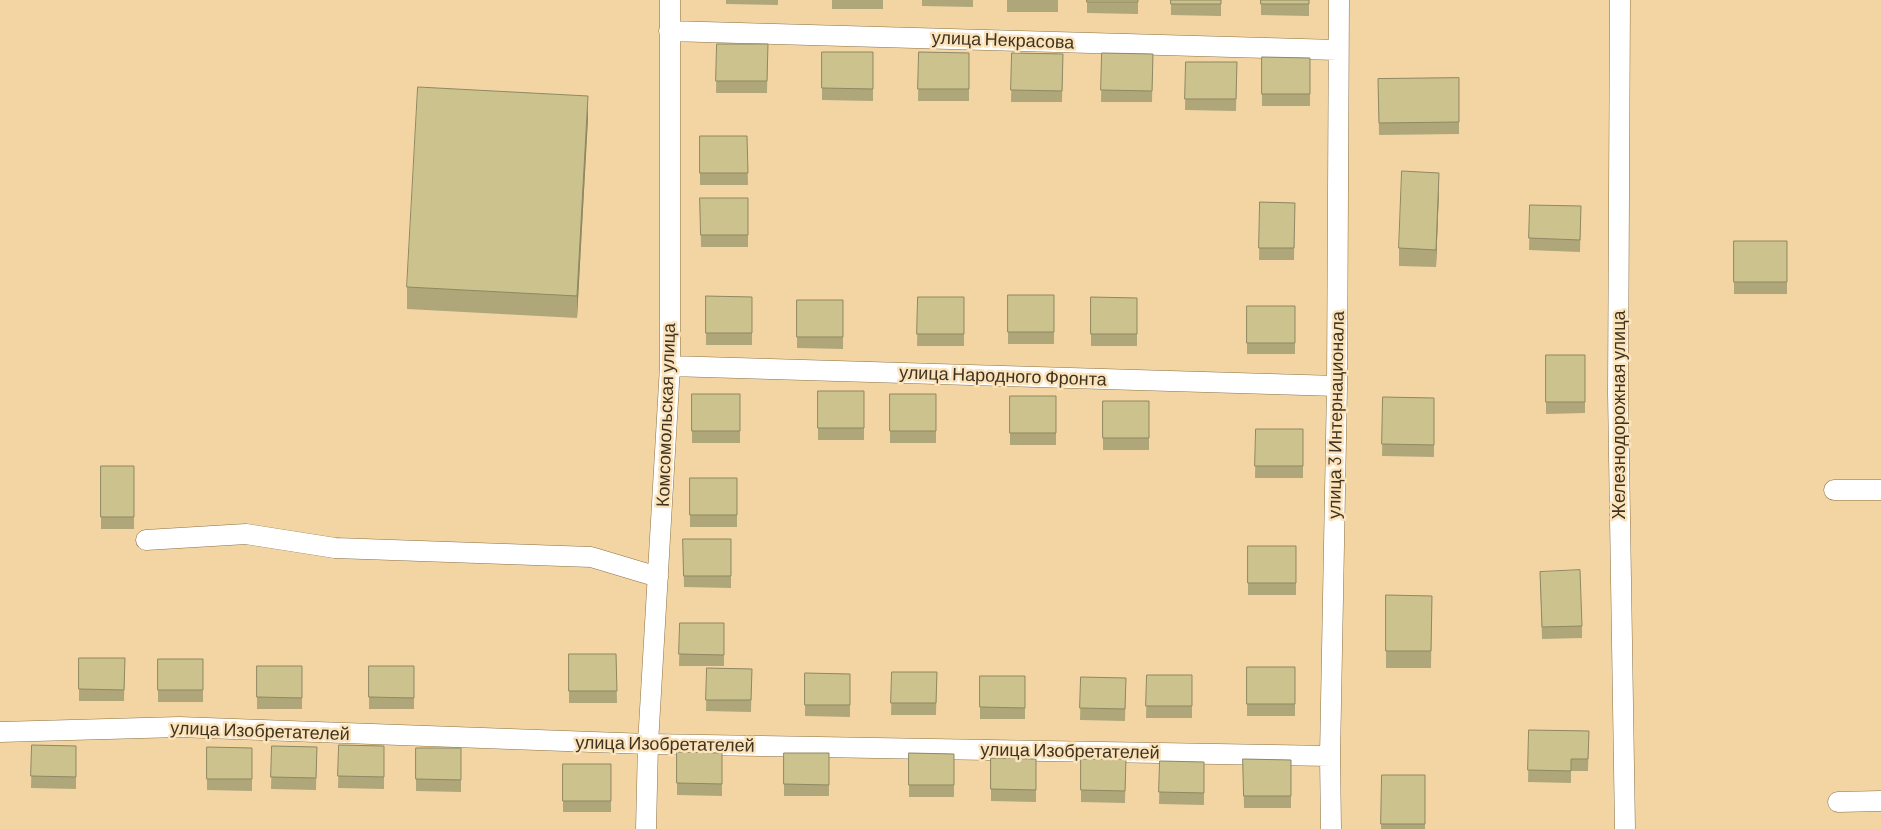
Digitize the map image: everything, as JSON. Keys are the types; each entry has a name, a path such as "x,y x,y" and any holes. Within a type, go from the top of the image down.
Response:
{"street":[{"name":"Комсомольская улица","path":"646,829 648,744 670,366 670,0"},
{"name":"улица 3 Интернационала","path":"1331,829 1330,756 1337,386 1337,50 1339,0"},
{"name":"Железнодорожная улица","path":"1620,0 1618,392 1625,829"},
{"name":"улица Некрасова","path":"669,31 1337,50"},
{"name":"улица Народного Фронта","path":"670,366 1337,386"},
{"path":"1834,490 1881,490"},
{"path":"146,540 246,534 335,548 592,557 658,578"},
{"name":"улица Изобретателей","path":"0,732 179,728 648,744 1330,756"},
{"path":"1838,802 1881,801"}],"building":[{"path":"1087,0 1138,0 1138,2 1087,2"},
{"path":"1171,0 1221,0 1221,4 1171,4"},
{"path":"1261,0 1309,0 1309,4 1261,4"},
{"path":"717,44 768,44 767,81 716,81"},
{"path":"822,52 873,52 873,89 822,88"},
{"path":"919,52 969,53 969,89 918,89"},
{"path":"1012,53 1063,54 1062,91 1011,90"},
{"path":"1102,53 1153,54 1152,91 1101,90"},
{"path":"1262,57 1310,58 1310,94 1262,94"},
{"path":"1186,62 1237,62 1236,99 1185,99"},
{"path":"1459,78 1459,122 1379,123 1378,79"},
{"path":"418,87 588,96 577,296 407,287"},
{"path":"700,136 747,136 748,173 700,173"},
{"path":"1402,171 1439,173 1436,250 1399,248"},
{"path":"700,198 748,198 748,235 701,235"},
{"path":"1260,202 1295,203 1294,248 1259,248"},
{"path":"1530,205 1581,206 1580,240 1529,238"},
{"path":"1734,241 1787,241 1787,282 1734,282"},
{"path":"1008,295 1054,295 1054,332 1008,332"},
{"path":"706,296 752,297 752,333 706,333"},
{"path":"918,297 964,297 964,334 917,334"},
{"path":"1091,297 1137,298 1137,334 1091,334"},
{"path":"797,300 843,300 843,337 797,337"},
{"path":"1247,306 1295,306 1295,343 1247,343"},
{"path":"1546,355 1585,355 1585,402 1546,402"},
{"path":"818,391 864,391 864,428 818,428"},
{"path":"692,394 740,394 740,431 692,431"},
{"path":"890,394 936,394 936,431 890,431"},
{"path":"1010,396 1056,396 1056,433 1010,433"},
{"path":"1383,397 1434,398 1434,445 1382,444"},
{"path":"1103,401 1149,401 1149,438 1103,438"},
{"path":"1256,429 1303,429 1303,466 1255,466"},
{"path":"101,466 134,466 134,517 101,517"},
{"path":"690,478 737,478 737,515 690,515"},
{"path":"683,539 731,539 731,576 684,576"},
{"path":"1248,546 1296,546 1296,583 1248,583"},
{"path":"1580,570 1582,626 1542,627 1540,572"},
{"path":"1386,595 1432,596 1431,651 1386,651"},
{"path":"680,623 724,623 724,655 679,654"},
{"path":"569,654 616,654 617,691 569,691"},
{"path":"79,658 125,658 124,690 79,689"},
{"path":"158,659 203,659 203,690 158,690"},
{"path":"257,666 302,666 302,698 257,697"},
{"path":"369,666 414,666 414,698 369,697"},
{"path":"1247,667 1295,667 1295,704 1247,704"},
{"path":"707,668 752,669 751,700 706,700"},
{"path":"892,672 937,672 936,703 891,703"},
{"path":"805,673 850,674 850,705 805,705"},
{"path":"1147,675 1192,675 1192,706 1146,706"},
{"path":"980,676 1025,676 1025,708 980,707"},
{"path":"1081,677 1126,678 1125,709 1080,708"},
{"path":"1529,730 1589,731 1588,759 1571,759 1571,771 1528,770"},
{"path":"32,745 76,746 76,777 31,776"},
{"path":"339,745 384,746 384,777 338,776"},
{"path":"272,746 317,747 316,778 271,777"},
{"path":"207,747 252,748 252,779 207,779"},
{"path":"416,748 461,748 461,780 416,779"},
{"path":"677,752 722,753 722,784 677,783"},
{"path":"784,753 829,753 829,785 784,784"},
{"path":"909,753 954,754 954,785 909,785"},
{"path":"991,758 1036,759 1036,790 991,789"},
{"path":"1081,759 1126,759 1125,791 1081,790"},
{"path":"1243,759 1291,760 1291,796 1244,796"},
{"path":"1160,761 1204,762 1204,793 1159,792"},
{"path":"563,764 611,764 611,801 563,801"},
{"path":"1382,775 1425,775 1425,824 1381,824"}]}
